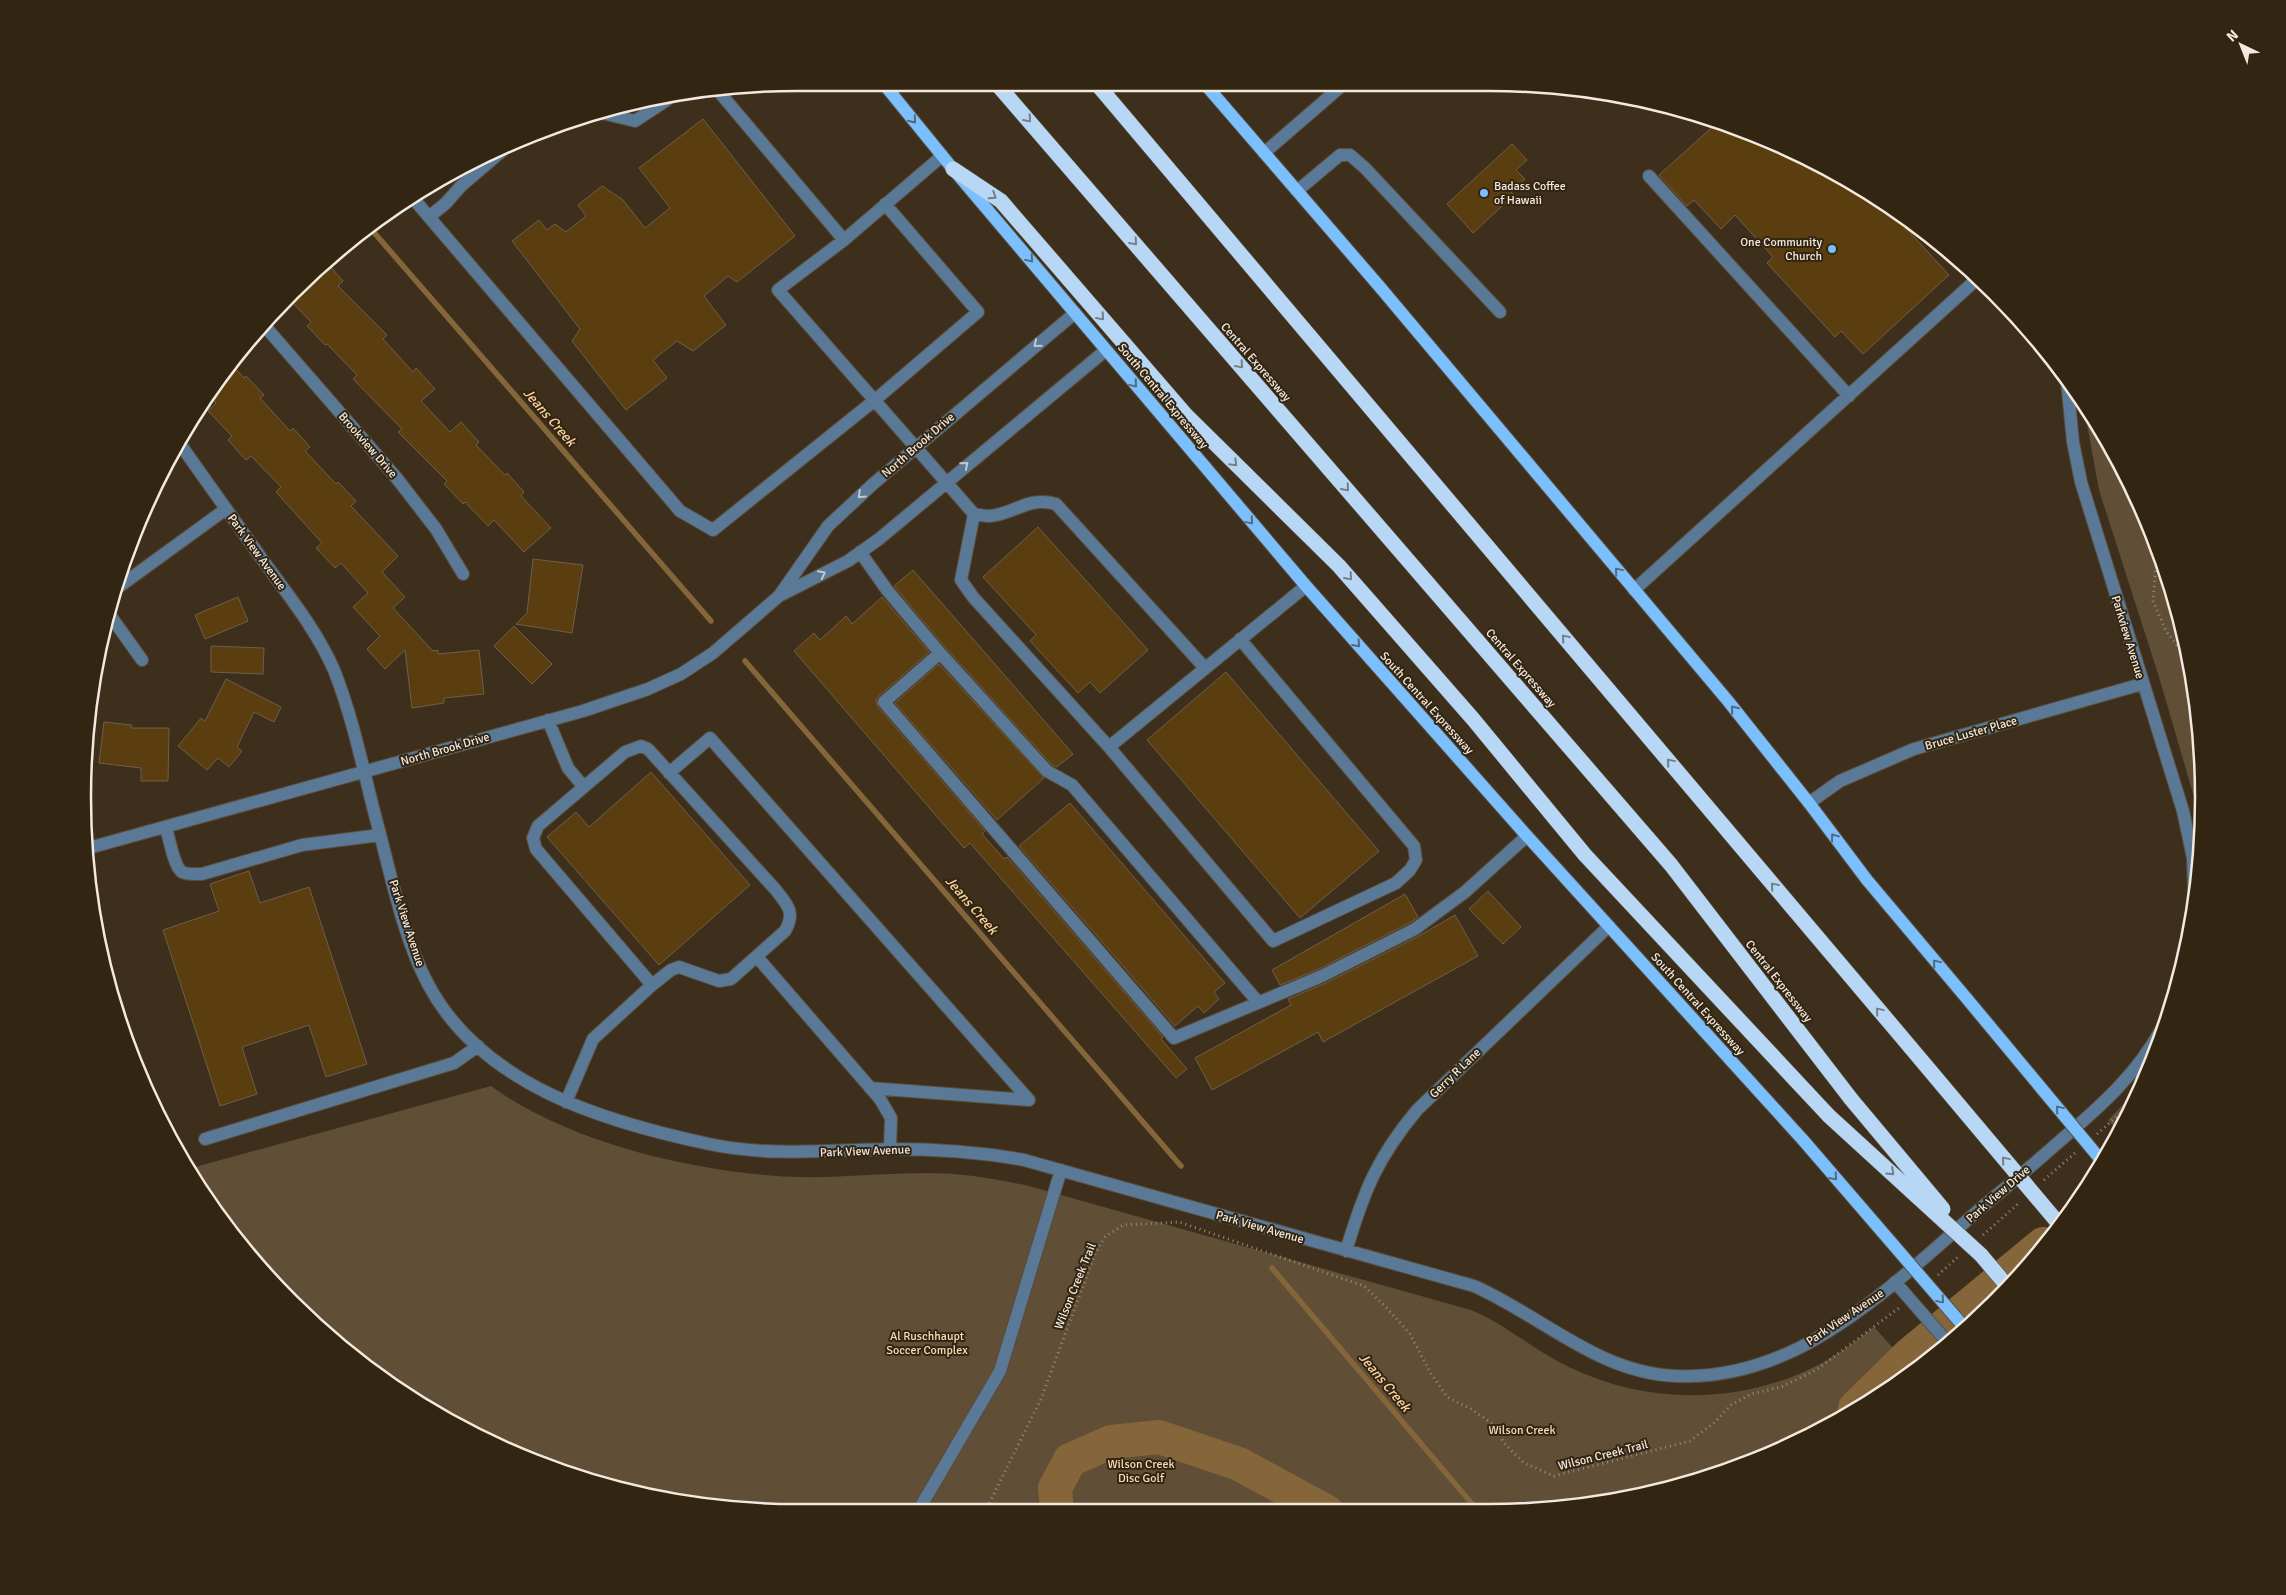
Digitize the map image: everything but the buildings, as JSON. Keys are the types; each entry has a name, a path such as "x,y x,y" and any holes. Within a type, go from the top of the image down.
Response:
{"highway":[{"name":"Central Expressway","path":"1004,91 1671,865 1851,1099 2003,1281"},
{"path":"1104,91 2055,1219"},
{"path":"953,169 1002,201 1185,414 1339,566 1473,719 1584,855 1829,1116 1981,1255"}],"main road":[{"name":"South Central Expressway","path":"890,91 942,156 1306,586 1528,836 1803,1140 1960,1322"},
{"path":"1212,91 1728,702 1809,803 1867,880 2098,1155"}],"street":[{"path":"1264,153 1334,91"},
{"path":"722,96 844,240"},
{"path":"612,116 635,122 660,105"},
{"path":"1297,191 1340,155 1350,155 1500,312"},
{"path":"942,156 844,240 778,290 974,514 990,516 1004,513 1024,504 1048,502 1056,504 1205,668"},
{"path":"429,217 489,162"},
{"path":"1650,176 1849,396"},
{"path":"417,203 680,511 713,530 875,400 978,312 885,204"},
{"path":"1634,590 1972,283"},
{"name":"North Brook Drive","path":"779,596 828,526 916,446 1075,313"},
{"name":"Brookview Drive","path":"269,330 395,476 436,530 463,574"},
{"name":"North Brook Drive","path":"93,848 583,711 648,689 680,674 713,653 779,596 848,561 879,539 1106,350"},
{"name":"Parkview Avenue","path":"2068,394 2073,442 2081,482 2189,833 2192,853"},
{"name":"Park View Avenue","path":"183,449 313,629 334,670 364,771 408,935 429,986 443,1008 478,1046 516,1077 566,1102 671,1135 742,1149 796,1152 928,1149 997,1155 1062,1170 1474,1286 1517,1307 1600,1357 1647,1373 1675,1376 1708,1376 1725,1374 1768,1362 1830,1330 1895,1282"},
{"path":"125,582 226,509"},
{"path":"974,514 961,580 973,598 1109,747 1273,941 1396,883 1410,870 1416,860 1414,846 1240,640"},
{"path":"860,552 887,590 940,653 1047,771 1072,786 1258,1002"},
{"path":"1109,747 1306,586"},
{"path":"114,620 142,660"},
{"path":"940,653 884,702 1174,1038 1322,976 1415,929 1465,892 1528,836"},
{"name":"Bruce Luster Place","path":"1809,803 1840,781 1914,749 2142,684"},
{"path":"548,720 568,768 583,786"},
{"path":"670,773 710,738 1029,1100 870,1088"},
{"path":"566,1102 593,1039 652,985 671,970 679,967 719,981 731,979 784,931 790,922 790,912 775,889 648,749 636,746 625,752 583,786 538,826 533,838 536,849 652,985"},
{"path":"166,828 177,866 182,872 191,874 202,874 302,845 380,835"},
{"name":"Gerry R Lane","path":"1346,1251 1369,1182 1380,1159 1402,1128 1417,1110 1609,926"},
{"path":"757,957 880,1099 891,1118 890,1149"},
{"path":"205,1140 454,1063 478,1046"},
{"name":"Park View Drive","path":"1895,1282 2100,1107 2122,1086 2147,1052"},
{"path":"922,1504 1000,1371 1062,1170"},
{"path":"1895,1282 1943,1337"}],"path":[{"path":"2156,567 2153,601 2166,631 2178,646"},
{"name":"Wilson Creek Trail","path":"989,1504 1040,1399 1095,1254 1105,1236 1123,1225 1179,1222 1364,1286 1386,1306 1410,1334 1430,1372 1447,1397 1472,1410 1494,1425 1504,1444 1524,1463 1554,1476 1690,1441 1714,1423 1731,1405 1751,1394 1781,1387 1816,1370 1896,1311"}],"green space":[{"path":"2087,422 2122,485 2141,527 2171,615 2189,705 2195,800 2159,677 2099,490"},
{"name":"Al Ruschhaupt Soccer Complex","path":"491,1086 523,1106 559,1124 637,1152 678,1162 718,1169 796,1177 941,1173 979,1177 1029,1186 1471,1310 1497,1323 1569,1367 1599,1379 1630,1388 1662,1394 1694,1395 1758,1388 1818,1365 1854,1343 1874,1327 1908,1365 1881,1385 1842,1409 1801,1431 1759,1450 1671,1480 1581,1498 1488,1504 798,1504 705,1498 615,1480 527,1450 485,1431 405,1385 368,1358 298,1297 237,1227 196,1167"},
{"path":"2126,1102 2113,1126 2108,1120"}],"waterway":[{"name":"Jeans Creek","path":"374,233 711,621"},
{"name":"Jeans Creek","path":"745,661 1181,1166"},
{"name":"Wilson Creek","path":"1874,1389 1911,1353 2016,1266"},
{"name":"Jeans Creek","path":"1272,1268 1472,1504"},
{"name":"Wilson Creek","path":"1056,1504 1055,1488 1070,1460 1111,1442 1159,1437 1239,1464 1312,1504"}],"place":[{"name":"Badass Coffee of Hawaii","path":"1484,193"},
{"name":"One Community Church","path":"1832,249"}],"park label":[{"name":"Wilson Creek Disc Golf","path":"1141,1471"}]}
